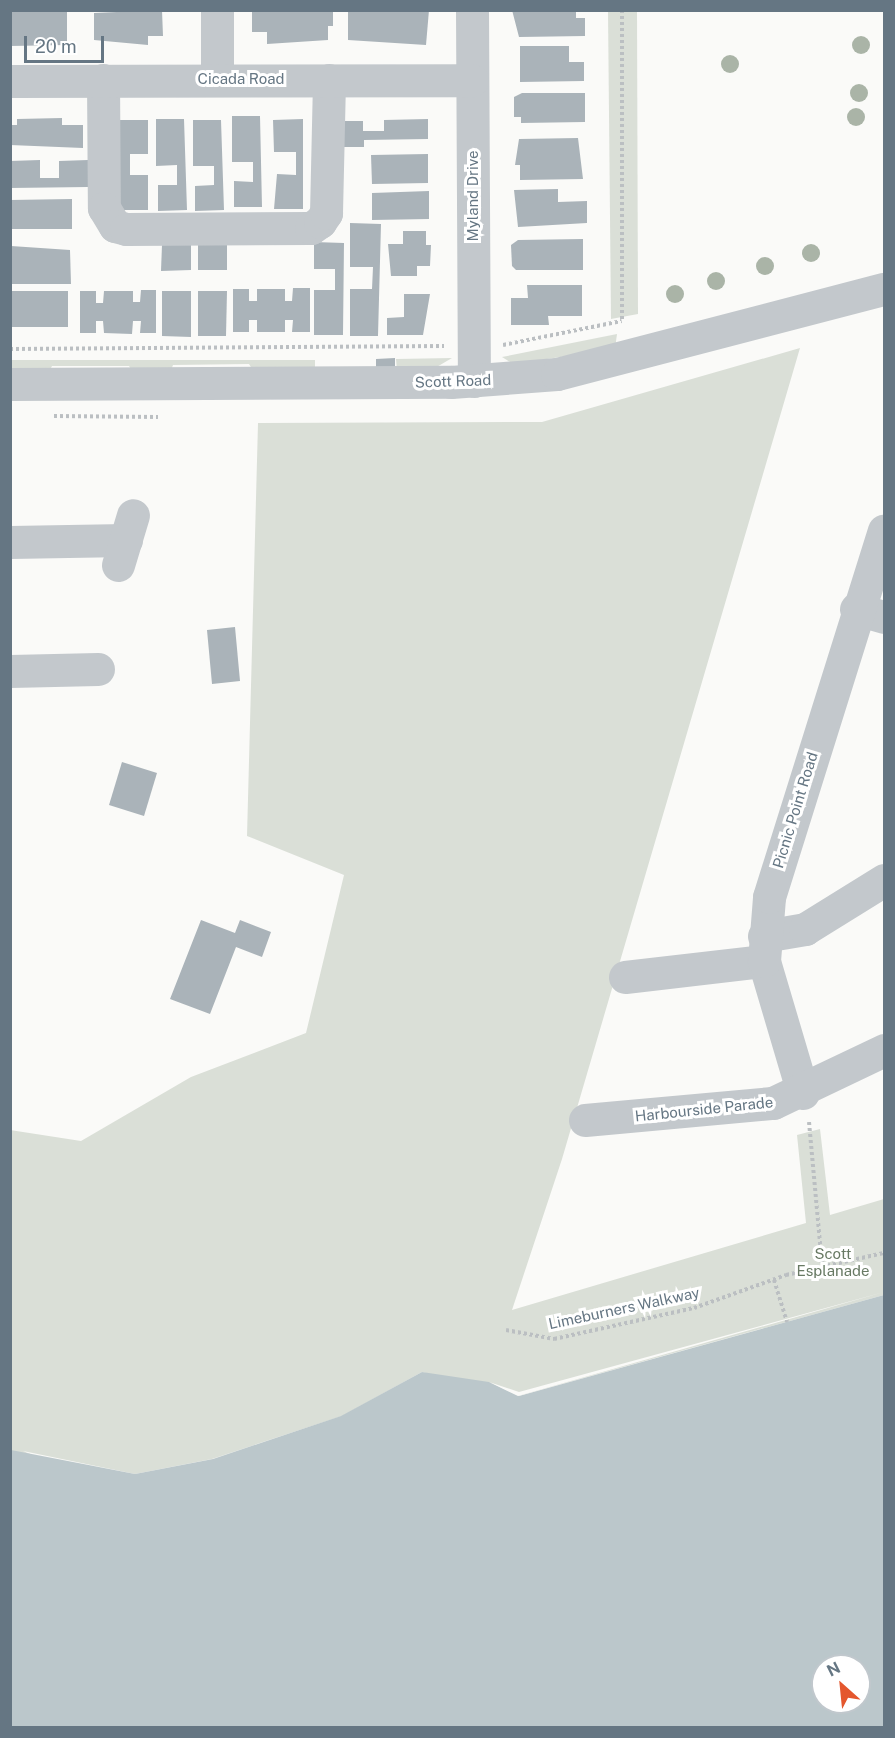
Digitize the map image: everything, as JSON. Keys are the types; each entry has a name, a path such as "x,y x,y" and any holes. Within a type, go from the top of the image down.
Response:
{"street":[{"path":"217,10 217,79"},
{"name":"Myland Drive","path":"472,10 474,381"},
{"path":"103,80 104,208 115,226 137,229 311,228 320,222 326,213 329,80"},
{"name":"Cicada Road","path":"10,81 472,80"},
{"name":"Scott Road","path":"10,384 474,381 557,374 624,361 885,290"},
{"name":"Picnic Point Road","path":"806,1108 764,948 769,897 870,613 885,531"},
{"path":"10,542 126,540"},
{"path":"10,671 98,669"},
{"path":"625,977 764,948 805,929 885,880"},
{"name":"Harbourside Parade","path":"585,1120 757,1105 806,1108 885,1050"}],"path":[{"path":"622,10 622,328"},
{"path":"501,345 622,321"},
{"path":"10,349 451,346"},
{"path":"45,416 158,417"},
{"path":"806,1108 822,1266"},
{"name":"Limeburners Walkway","path":"506,1330 554,1339 693,1308 774,1279 885,1253"},
{"path":"774,1279 787,1322"}],"green space":[{"path":"608,11 637,11 638,314 611,319"},
{"path":"617,334 615,349 513,364 502,357"},
{"name":"Scott Esplanade","path":"800,348 562,1159 512,1310 806,1223 797,1135 820,1129 830,1215 884,1199 884,1295 518,1396 422,1372 342,1416 212,1459 135,1474 23,1451 145,1501 762,1386 858,1654 811,1654 811,1714 871,1714 871,1691 884,1727 11,1727 10,1130 81,1141 191,1077 306,1033 344,875 247,836 258,423 542,422"},
{"path":"452,358 435,368 397,371 396,359"},
{"path":"11,360 315,360 315,372 254,372 249,364 173,365 170,373 133,372 129,366 52,366 48,374 11,374"}],"shaded area":[{"path":"884,1295 884,1727 11,1728 11,1450 135,1474 213,1459 341,1416 422,1372 489,1382 519,1396"}],"pier":[{"path":"884,1292 518,1396 489,1382 519,1392"}],"building":[{"path":"162,10 163,36 148,36 148,45 94,40 94,13"},
{"path":"252,10 333,10 333,26 328,26 328,40 267,44 267,32 252,32"},
{"path":"348,10 429,10 426,45 348,40"},
{"path":"512,10 576,10 576,18 585,18 585,36 519,37"},
{"path":"10,11 67,11 67,45 10,46"},
{"path":"520,46 569,46 569,62 584,62 584,81 520,82"},
{"path":"522,93 585,93 585,122 521,123 521,117 514,117 514,97"},
{"path":"232,116 260,116 262,207 234,207 234,181 253,182 253,162 232,162"},
{"path":"62,118 62,125 83,125 83,148 10,145 10,125 17,125 17,119"},
{"path":"156,119 184,119 187,210 158,211 158,185 177,185 177,165 156,166"},
{"path":"303,119 303,209 274,209 277,174 296,175 296,152 274,152 273,120"},
{"path":"428,119 428,139 364,140 364,147 342,147 342,121 363,121 363,131 384,131 384,120"},
{"path":"118,120 148,120 148,154 130,154 130,175 148,175 148,210 119,210"},
{"path":"193,120 221,120 224,210 195,211 195,186 214,185 214,166 193,166"},
{"path":"578,138 583,179 520,180 520,165 515,165 519,139"},
{"path":"428,154 428,183 372,184 371,155"},
{"path":"40,160 40,178 59,178 59,161 88,160 88,187 10,188 10,161"},
{"path":"558,189 558,202 587,201 587,223 518,227 514,190"},
{"path":"429,191 429,219 372,220 372,193"},
{"path":"72,199 72,229 10,229 10,200"},
{"path":"350,223 381,224 378,336 350,336 350,289 372,289 373,267 350,267"},
{"path":"403,231 426,231 426,245 431,245 430,266 417,266 417,276 391,276 388,244 403,244"},
{"path":"583,239 583,270 516,270 512,266 511,245 518,240"},
{"path":"314,242 344,243 343,335 314,335 314,290 335,290 335,269 314,269"},
{"path":"162,245 191,245 191,270 161,271"},
{"path":"198,245 227,245 227,270 198,270"},
{"path":"11,246 70,250 71,284 10,284"},
{"path":"527,285 582,285 582,316 548,316 549,325 511,325 511,298 528,298"},
{"path":"293,288 310,288 310,332 292,332 293,320 285,320 285,332 257,332 257,320 249,320 249,332 233,332 233,289 249,289 249,301 257,301 257,289 285,289 285,301 292,301"},
{"path":"141,290 156,290 156,333 140,333 141,321 133,321 132,334 104,333 103,321 96,321 96,333 80,333 80,291 96,291 96,303 103,303 104,291 133,291 133,302 140,302"},
{"path":"11,291 68,291 68,327 10,327"},
{"path":"162,291 191,291 191,337 162,336"},
{"path":"198,291 227,291 226,336 198,336"},
{"path":"404,294 430,294 423,335 387,335 387,318 404,317"},
{"path":"395,358 395,368 376,368 376,359"},
{"path":"235,627 240,681 212,684 207,630"},
{"path":"122,762 157,773 144,816 109,805"},
{"path":"201,920 235,933 240,920 271,932 262,957 236,947 210,1014 170,999"}]}
